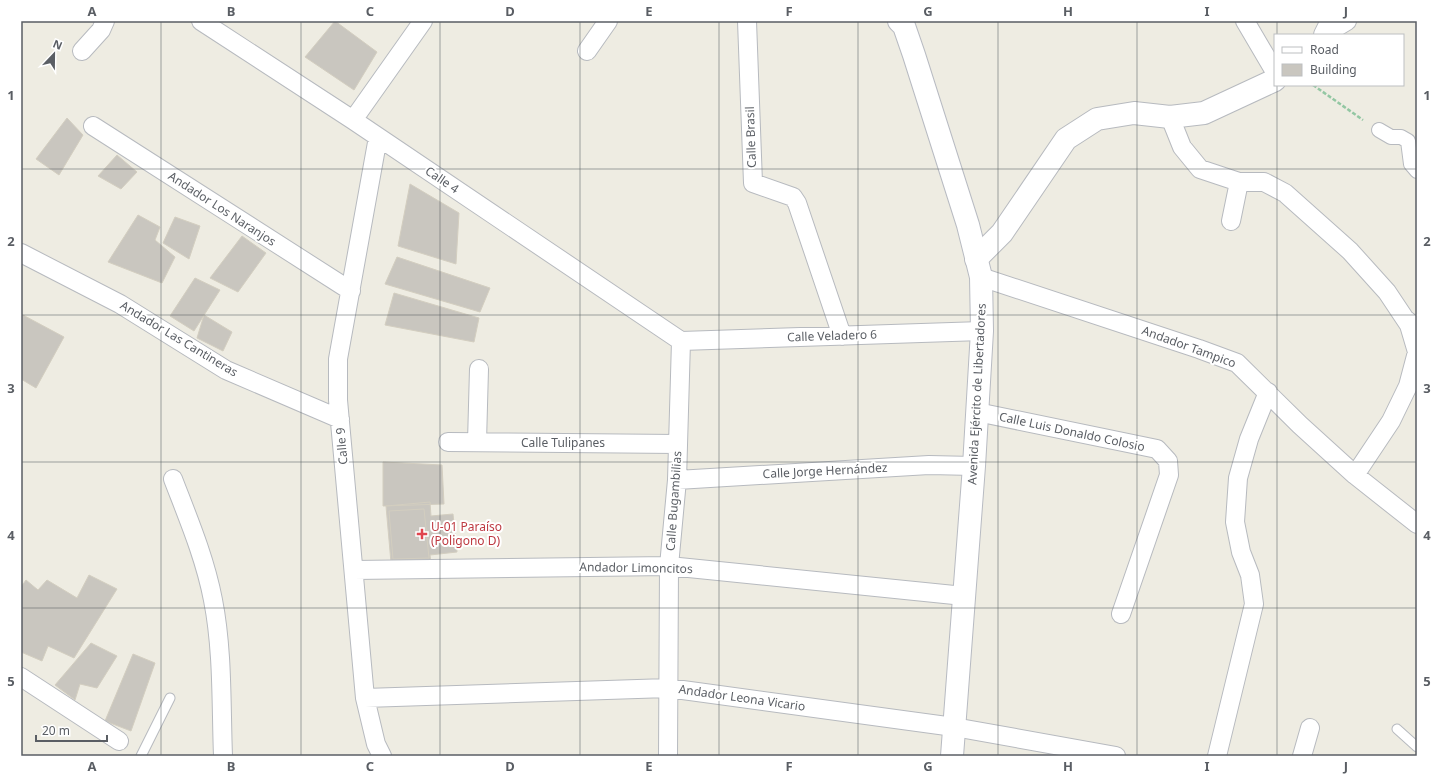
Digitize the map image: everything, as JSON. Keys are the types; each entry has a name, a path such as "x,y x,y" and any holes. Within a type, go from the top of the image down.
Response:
{"main road":[{"name":"Avenida Ejército de Libertadores","path":"898,21 904,26 914,55 968,225 979,268 982,331 974,466 952,756"},
{"path":"979,268 1066,139 1097,119 1134,113 1170,117 1204,113 1274,80"}],"street":[{"path":"82,51 101,30 105,21"},
{"name":"Calle 4","path":"201,21 353,120 681,341"},
{"path":"353,120 424,21"},
{"path":"587,51 608,21"},
{"name":"Calle Brasil","path":"747,21 753,183 793,197 797,203 842,336"},
{"path":"1245,21 1274,70"},
{"path":"1328,30 1347,21"},
{"path":"1170,117 1182,147 1200,168 1239,182 1264,182 1286,193 1350,251 1387,292 1411,324 1409,325 1417,352 1408,386 1391,420 1355,475"},
{"name":"Andador Los Naranjos","path":"93,126 351,292"},
{"path":"1379,130 1391,137 1401,137 1408,141 1411,164 1417,171"},
{"name":"Calle 9","path":"378,137 338,360 340,419 365,698 376,744 382,756"},
{"path":"1231,221 1239,182"},
{"name":"Andador Las Cantineras","path":"21,253 120,304 226,370 340,419"},
{"name":"Andador Tampico","path":"979,268 1237,363 1300,425 1355,475 1417,524"},
{"name":"Calle Veladero 6","path":"681,341 982,331"},
{"name":"Calle Bugambilias","path":"668,756 669,566 677,480 681,341"},
{"path":"478,442 479,369"},
{"path":"1217,756 1254,604 1250,575 1241,552 1236,522 1238,478 1249,439 1268,392"},
{"name":"Calle Luis Donaldo Colosio","path":"977,412 1157,449 1168,461 1169,475 1121,614"},
{"name":"Calle Tulipanes","path":"448,442 678,444"},
{"name":"Calle Jorge Hernández","path":"677,480 929,466 974,466"},
{"path":"173,479 196,537 213,600 219,652 223,756"},
{"name":"Andador Limoncitos","path":"354,570 669,566 964,596"},
{"path":"21,677 119,741"},
{"name":"Andador Leona Vicario","path":"365,698 668,688 954,727 1116,756"},
{"path":"1302,756 1310,728"}],"lane":[{"path":"141,756 170,698"},
{"path":"1397,729 1417,748"}],"path":[{"path":"1314,86 1379,130"}],"building":[{"path":"335,21 377,52 354,90 305,57"},
{"path":"67,118 83,135 59,175 36,159"},
{"path":"117,155 137,172 121,189 98,176"},
{"path":"410,184 459,213 456,264 398,246"},
{"path":"138,215 160,227 155,240 175,257 162,283 108,262"},
{"path":"175,217 200,226 189,259 163,243"},
{"path":"242,236 266,253 238,292 210,278"},
{"path":"397,257 490,288 480,312 385,284"},
{"path":"195,278 220,290 194,331 170,316"},
{"path":"394,293 479,318 474,342 385,325"},
{"path":"21,314 64,337 36,388 21,379"},
{"path":"204,315 232,332 223,351 197,338"},
{"path":"383,462 442,465 444,504 383,506"},
{"name":"U-01 Paraíso (Poligono D)","path":"430,502 431,516 453,514 457,552 430,555 432,571 392,574 386,506"},
{"path":"424,509 429,558 393,559 389,511"},
{"path":"89,575 117,589 74,658 48,646 42,661 21,652 21,587 26,580 38,590 47,580 77,598"},
{"path":"91,643 117,656 97,688 80,684 75,700 55,685"},
{"path":"133,654 155,663 131,731 105,721"}],"place":[{"name":"U-01 Paraíso (Poligono D)","path":"422,534"}]}
